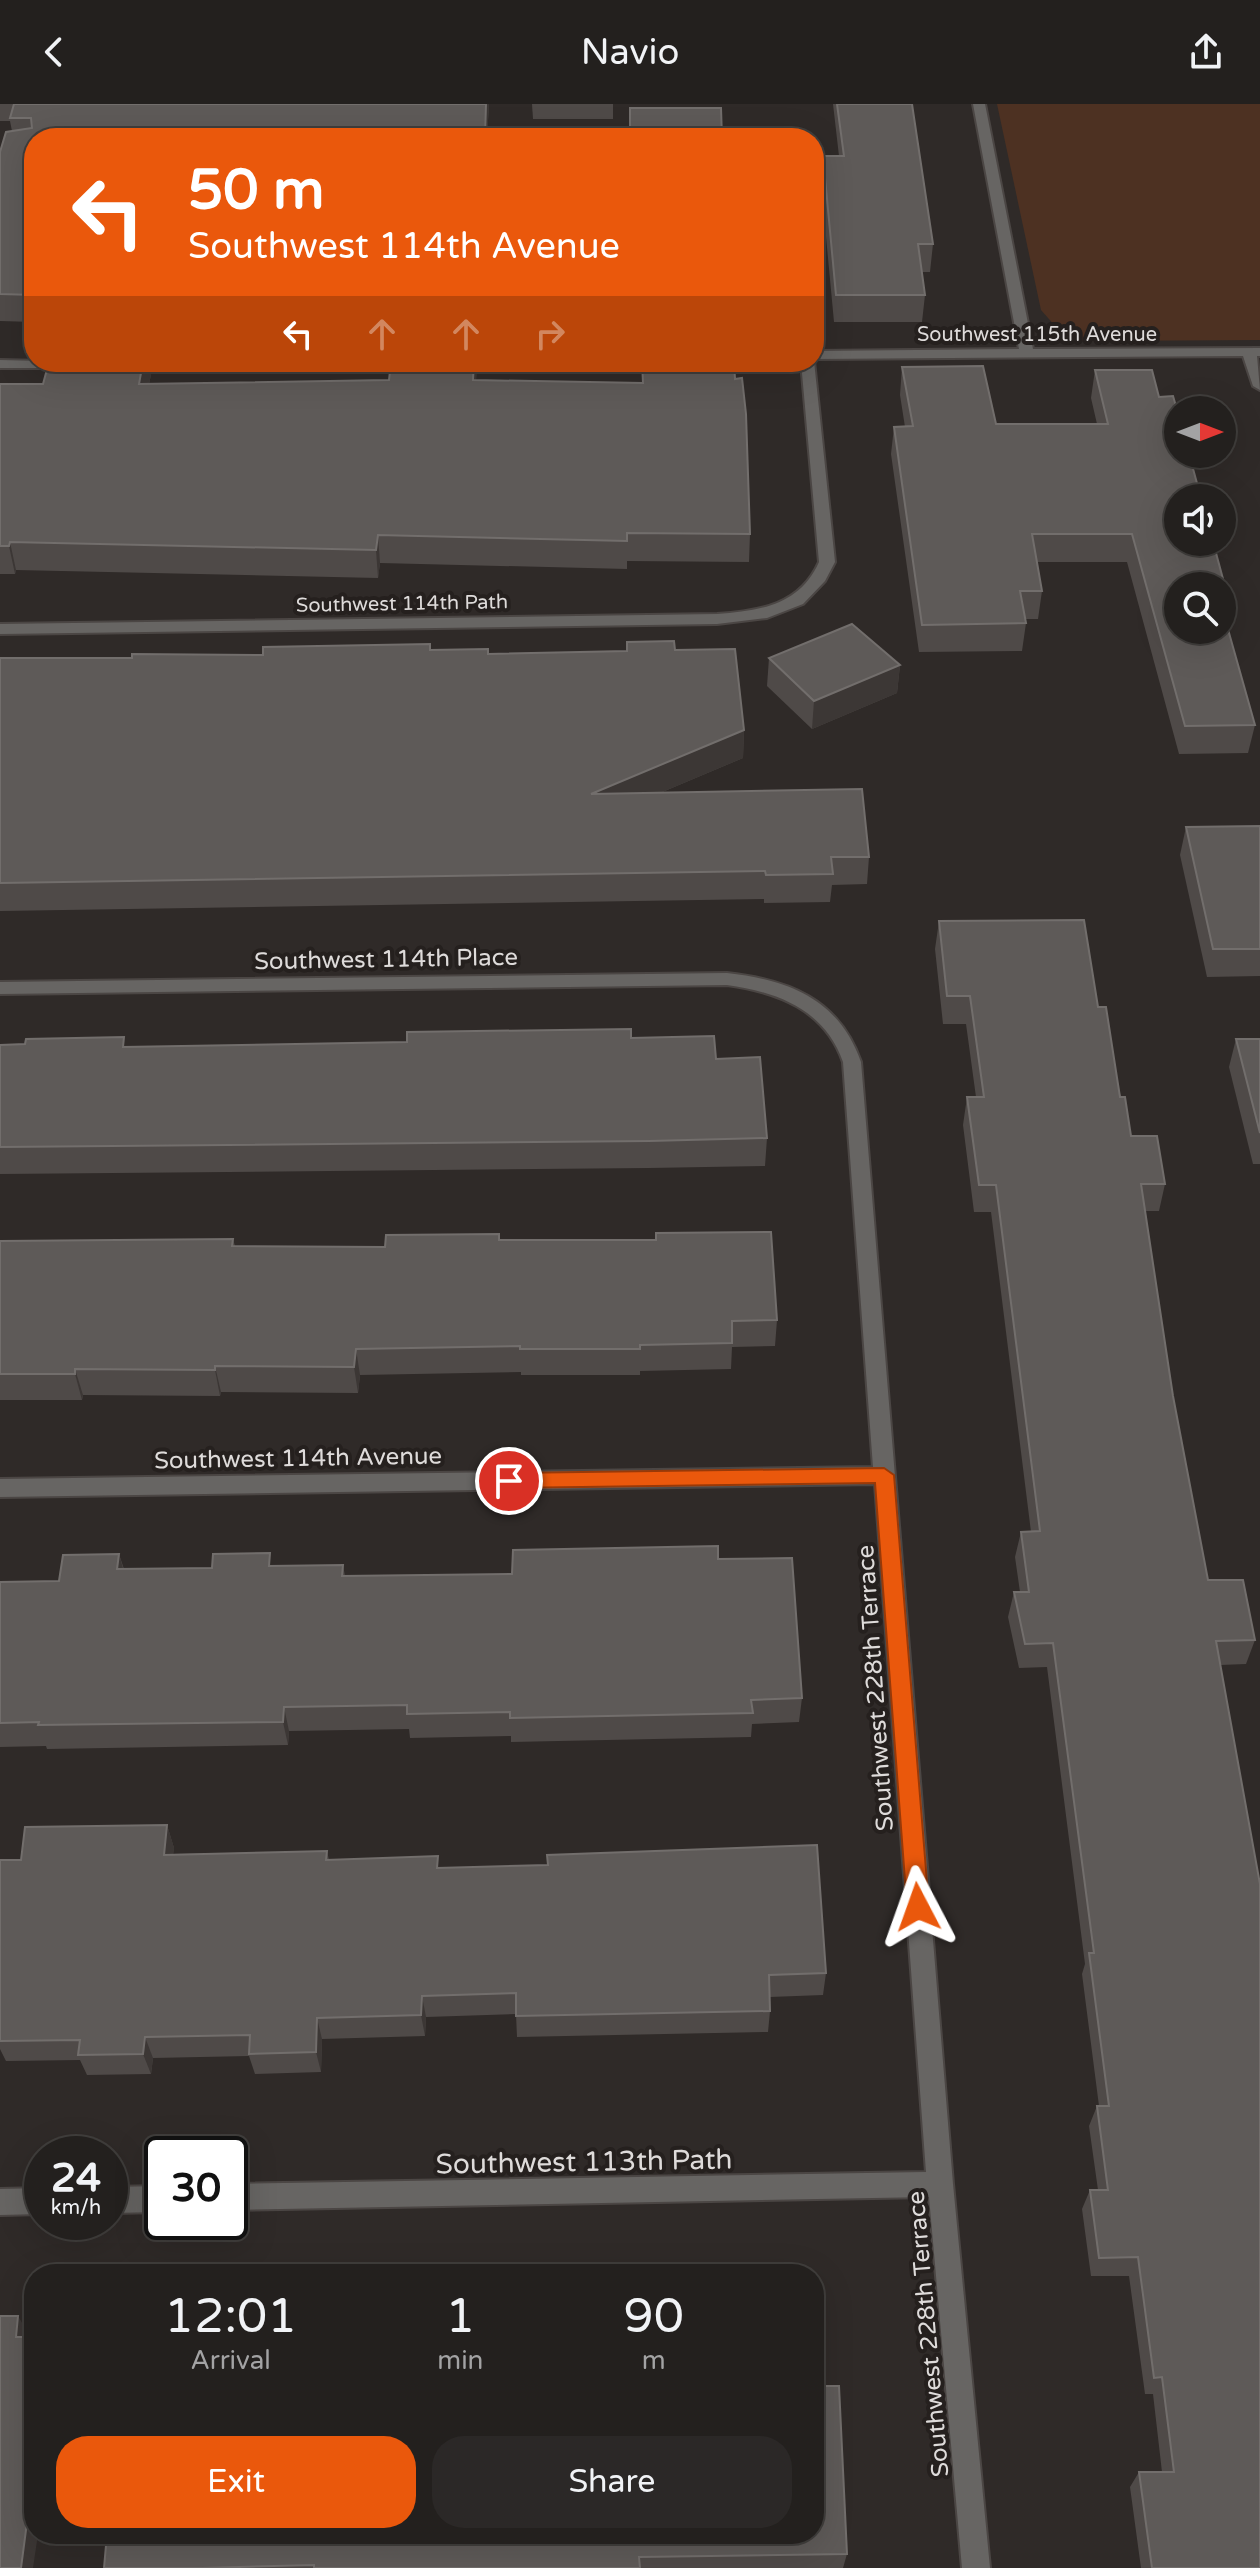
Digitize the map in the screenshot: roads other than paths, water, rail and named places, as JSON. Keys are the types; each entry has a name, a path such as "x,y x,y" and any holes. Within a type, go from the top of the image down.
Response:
{"street":[{"path":"979,104 1027,354"},
{"path":"1255,352 1260,386"},
{"name":"Southwest 115th Avenue","path":"824,355 1255,352"},
{"path":"0,364 24,364"},
{"name":"Southwest 114th Path","path":"0,629 717,619 766,614 801,599 818,583 827,562 809,372"},
{"name":"Southwest 114th Place","path":"0,988 712,979 772,987"},
{"name":"Southwest 228th Terrace","path":"772,987 797,997 832,1022 849,1048 940,2184 976,2568"},
{"name":"Southwest 114th Avenue","path":"0,1488 884,1475"},
{"name":"Southwest 113th Path","path":"248,2197 940,2184"},
{"path":"0,2202 24,2201"}]}
